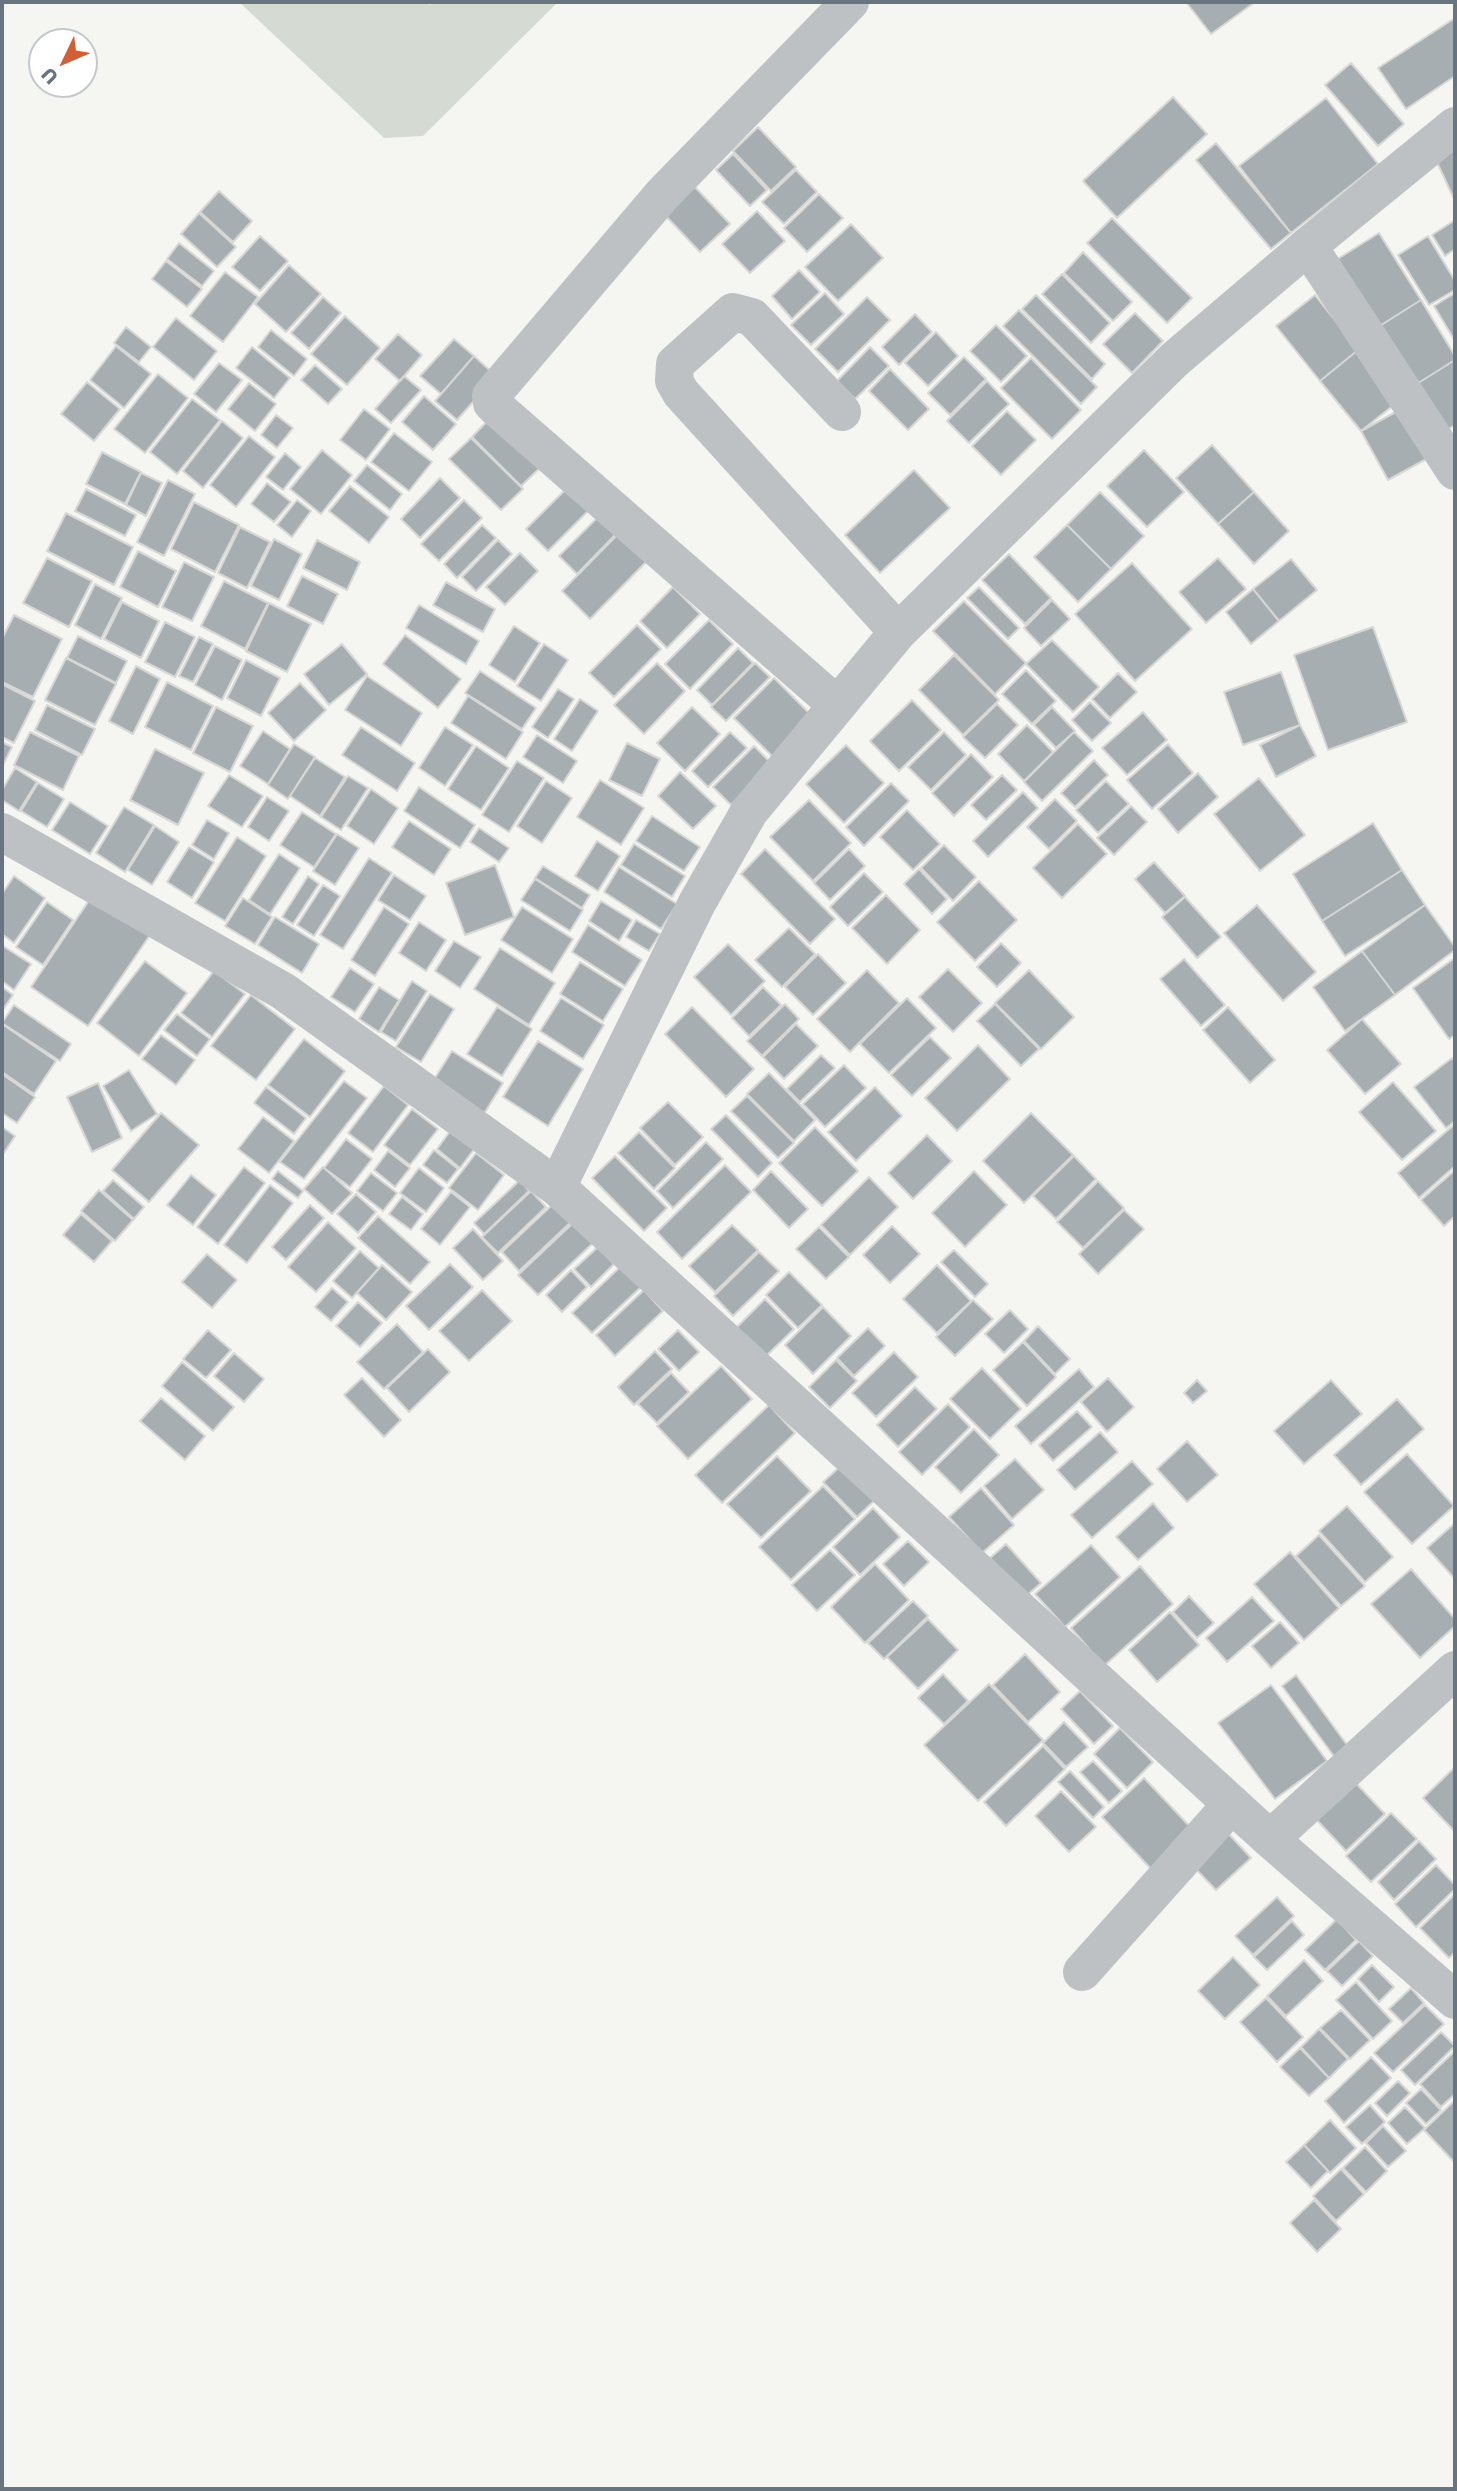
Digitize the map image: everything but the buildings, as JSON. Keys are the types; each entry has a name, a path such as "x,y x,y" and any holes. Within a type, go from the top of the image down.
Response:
{"street":[{"path":"836,705 499,410 492,403 491,396 662,195 850,2"},
{"path":"557,1187 697,903 749,812 836,705 898,632 1174,360 1455,126"},
{"path":"1308,246 1455,471"},
{"path":"842,412 752,317 743,313 733,312 674,364 674,381 681,393 898,632"},
{"path":"2,832 283,991 557,1187 1270,1839 1455,2000"},
{"path":"1270,1839 1455,1670"},
{"path":"1082,1972 1232,1804"}],"shaded area":[{"path":"239,2 427,2 430,5 433,2 558,2 423,136 384,138"}]}
